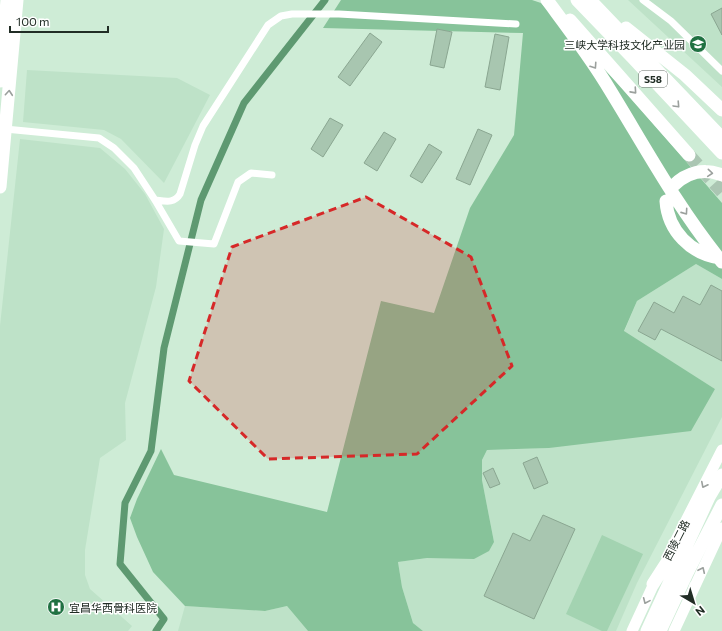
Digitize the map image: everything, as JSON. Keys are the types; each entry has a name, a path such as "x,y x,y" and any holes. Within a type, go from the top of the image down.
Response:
{"highway":[{"path":"0,81 7,0"},
{"path":"0,187 17,0"},
{"path":"547,0 604,80 656,168 695,228 722,262"},
{"path":"551,0 690,154"},
{"path":"587,4 643,41 685,75 722,110"},
{"name":"S58","path":"587,4 722,138"},
{"name":"S58","path":"587,4 633,58 722,153"},
{"path":"673,186 681,178 688,174 714,172 722,175"},
{"path":"666,201 666,208 670,221 684,241 702,253 712,257 722,258"},
{"path":"654,584 722,475"},
{"path":"647,631 709,497"},
{"path":"662,628 687,573 722,505"}],"main road":[{"name":"西陵二路","path":"632,631 654,584 722,450"},
{"path":"674,631 722,528"}],"street":[{"path":"643,0 671,21 722,71"},
{"path":"155,200 167,202 178,198 195,145 210,115 268,25 281,16 292,14 331,15 516,24"},
{"path":"5,129 99,138 114,148 134,168 179,241 214,244 238,182 251,173 272,175"}],"highlighted area":[{"path":"366,197 471,257 512,366 417,454 268,459 189,381 232,247"}],"shaded area":[{"path":"341,0 532,0 541,3 624,90 722,203 722,279 696,264 637,301 624,331 715,389 691,431 549,448 487,450 482,460 482,480 494,542 489,551 474,559 427,558 398,562 402,587 413,623 423,631 308,631 287,606 265,611 185,606 153,572 130,518 137,499 161,449 174,475 327,512 381,301 434,313 470,208 514,135 523,33 323,28"},
{"name":"三峡大学科技文化产业园","path":"628,0 722,0 722,87"},
{"path":"27,70 177,78 210,95 164,183 121,139 104,130 23,122"},
{"path":"20,139 100,148 125,169 145,194 164,229 156,287 125,403 126,440 100,458 85,550 85,575 90,589 132,626 128,631 0,631 0,326"},
{"path":"696,264 722,279 722,417 637,583 616,631 423,631 413,623 402,587 398,562 427,558 494,542 482,480 482,460 487,450 549,448 715,389 624,332 637,301"},
{"path":"602,535 643,554 607,631 602,631 566,614"},
{"path":"185,606 265,611 287,606 308,631 178,631"}],"building":[{"path":"722,8 722,35 711,14"},
{"path":"437,29 452,32 444,68 430,65"},
{"path":"370,33 382,42 350,86 338,77"},
{"path":"495,34 509,37 500,90 485,87"},
{"path":"330,118 343,125 323,157 311,149"},
{"path":"478,129 492,135 470,185 456,179"},
{"path":"384,132 396,139 377,171 364,163"},
{"path":"429,144 442,152 422,183 410,176"},
{"path":"711,285 722,291 722,361 661,329 655,340 638,331 654,302 674,313 683,296 700,305"},
{"path":"537,457 548,483 534,489 523,463"},
{"path":"493,468 500,484 490,488 483,473"},
{"path":"543,515 575,529 534,619 484,596 513,533 530,541"}],"waterway":[{"path":"156,631 164,619 120,564 125,503 151,451 164,348 201,200 244,103 325,0"}],"tunnel":[{"path":"689,155 722,192"}],"place":[{"name":"三峡大学科技文化产业园","path":"698,44"},
{"name":"宜昌华西骨科医院","path":"56,607"}]}
